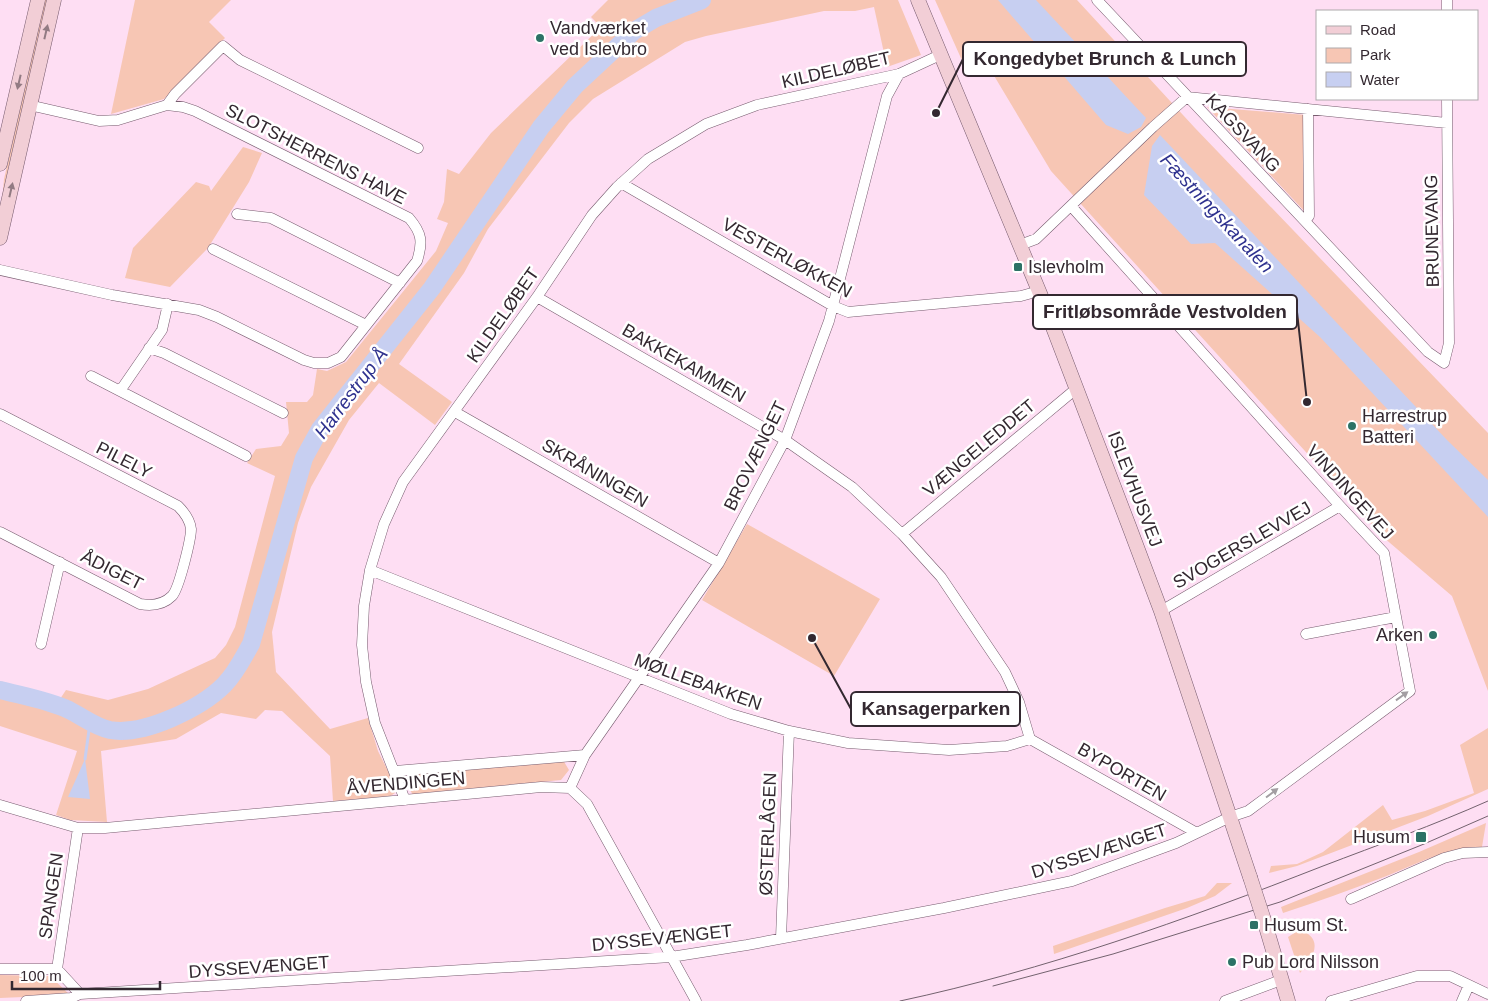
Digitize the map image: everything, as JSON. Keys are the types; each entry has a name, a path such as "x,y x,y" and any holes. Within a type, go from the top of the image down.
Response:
{"street":[{"path":"0,164 38,0"},
{"path":"0,238 54,0"},
{"name":"ISLEVHUSVEJ","path":"918,0 1039,291 1161,611 1250,876 1288,1001"},
{"name":"KAGSVANG","path":"1097,0 1428,352 1444,363"},
{"path":"167,105 175,94 223,46 240,60 418,148"},
{"name":"KILDELØBET","path":"405,800 395,771 374,723 366,682 362,645 364,606 370,570 384,524 403,482 537,297 592,216 621,183 648,159 706,124 757,105 899,74 940,55"},
{"name":"BROVÆNGET","path":"570,788 585,755 719,563 785,440 829,321 887,96 899,74"},
{"path":"1020,245 1036,239 1187,97 1447,123"},
{"name":"BRUNEVANG","path":"1444,363 1449,343 1447,100"},
{"name":"SLOTSHERRENS HAVE","path":"0,270 112,295 198,310 217,317 304,360 314,363 328,363 340,357 418,261 421,248 417,228 409,218 195,111 167,105 118,120 99,121 29,105"},
{"name":"KAGSVANG","path":"1305,221 1309,216 1308,109"},
{"name":"VESTERLØKKEN","path":"621,183 832,306 848,312 1021,296 1039,291"},
{"name":"VINDINGEVEJ","path":"1071,206 1384,553 1410,692 1248,811 1230,817"},
{"path":"236,214 272,218 400,283"},
{"path":"213,249 366,325"},
{"name":"BAKKEKAMMEN","path":"537,297 785,440 852,487 902,534 941,577 1005,672 1019,702 1030,739"},
{"path":"120,391 162,330 168,304"},
{"path":"149,348 283,413"},
{"path":"91,376 246,456"},
{"name":"VÆNGELEDDET","path":"902,534 1077,388"},
{"name":"SKRÅNINGEN","path":"455,412 719,563"},
{"name":"PILELY","path":"0,414 178,506 188,518 191,528 184,562"},
{"name":"SVOGERSLEVVEJ","path":"1161,611 1340,506"},
{"name":"ÅDIGET","path":"0,532 140,604 158,604 172,596 177,589 184,562"},
{"name":"ÅDIGET","path":"40,644 60,562"},
{"name":"MØLLEBAKKEN","path":"370,570 731,714 789,731 848,743 949,750 1006,746 1030,739"},
{"path":"1306,634 1396,617"},
{"name":"ØSTERLÅGEN","path":"781,938 789,731"},
{"name":"BYPORTEN","path":"1030,739 1197,833"},
{"name":"ÅVENDINGEN","path":"395,771 585,755"},
{"name":"ÅVENDINGEN","path":"0,805 78,828 105,828 541,787 570,788"},
{"path":"570,788 587,804 696,1001"},
{"name":"DYSSEVÆNGET","path":"26,1001 71,998 80,994 671,957 747,945 1014,894 1072,881 1176,843 1230,817"},
{"name":"SPANGEN","path":"57,969 78,828"},
{"path":"1351,899 1444,858 1464,853 1488,852"},
{"path":"0,970 57,969 80,994"},
{"path":"1331,1001 1417,976 1450,976 1488,994"},
{"path":"1225,1001 1282,980"},
{"path":"1462,1001 1469,985"}],"green space":[{"path":"45,0 50,0 2,202 4,179"},
{"path":"135,0 231,0 209,22 225,38 164,99 111,114"},
{"path":"608,0 898,0 921,55 887,67 874,7 855,11 824,11 685,42 593,99 569,123 488,229 464,273 399,364 452,402 435,425 379,383 349,420 311,487 298,523 272,632 276,672 330,729 368,718 378,751 396,787 395,793 389,797 333,801 330,756 282,711 265,710 256,719 221,713 176,739 101,751 107,822 70,820 56,815 77,751 0,726 0,681 60,699 66,690 108,700 148,689 215,658 226,645 235,627 275,476 247,463 256,449 281,446 289,433 286,402 307,402 313,395 317,369 327,371 346,362 436,251 448,223 437,219 444,202 447,169 459,174 491,133 601,27 591,17"},
{"path":"935,0 1077,0 1195,128 1488,433 1488,691 1452,596 1383,537 1051,171 993,74 964,65"},
{"path":"1207,107 1306,115 1306,213"},
{"path":"243,147 262,153 249,182 208,248 170,287 125,278 133,248 196,182 209,186 211,191"},
{"path":"747,524 880,599 834,676 702,600"},
{"path":"1488,728 1488,789 1428,816 1297,866 1269,873 1271,866 1297,864 1323,852 1383,805 1392,820 1425,811 1474,793 1460,745"},
{"path":"563,760 569,770 561,780 413,795 407,785 412,773"},
{"path":"1486,823 1482,847 1444,853 1359,887 1283,913 1281,907"},
{"path":"1217,883 1232,883 1215,896 1187,908 1054,954 1053,946 1205,896"},
{"path":"1303,931 1310,935 1315,946 1312,957 1300,973 1288,937 1296,932"},
{"path":"0,975 50,976 70,995 0,998"}],"water":[{"path":"998,0 1036,0 1146,118 1141,127 1128,134 1106,125"},
{"name":"Fæstningskanalen","path":"1160,135 1447,440 1488,480 1488,517 1320,337 1215,243 1191,244 1144,195 1152,146"},
{"path":"85,759 90,799 68,797"}],"waterway":[{"name":"Harrestrup Å","path":"0,690 61,707 105,729 124,731 155,724 187,711 214,694 224,685 236,670 251,644 304,458 320,429 432,288 541,127 575,86 634,31 656,18 702,0"},
{"path":"85,759 90,723"}],"tram line":[{"path":"900,1001 954,989 1061,959 1167,924 1406,835 1488,801"},
{"path":"993,986 1113,954 1280,902 1488,816"}],"place":[{"name":"Vandværket ved Islevbro","path":"540,38"},
{"name":"Kongedybet Brunch & Lunch","path":"936,113"},
{"name":"Islevholm","path":"1018,267"},
{"name":"Fritløbsområde Vestvolden","path":"1307,402"},
{"name":"Harrestrup Batteri","path":"1352,426"},
{"name":"Arken","path":"1433,635"},
{"name":"Kansagerparken","path":"812,638"},
{"name":"Husum","path":"1421,837"},
{"name":"Husum St.","path":"1254,925"},
{"name":"Pub Lord Nilsson","path":"1232,962"}]}
